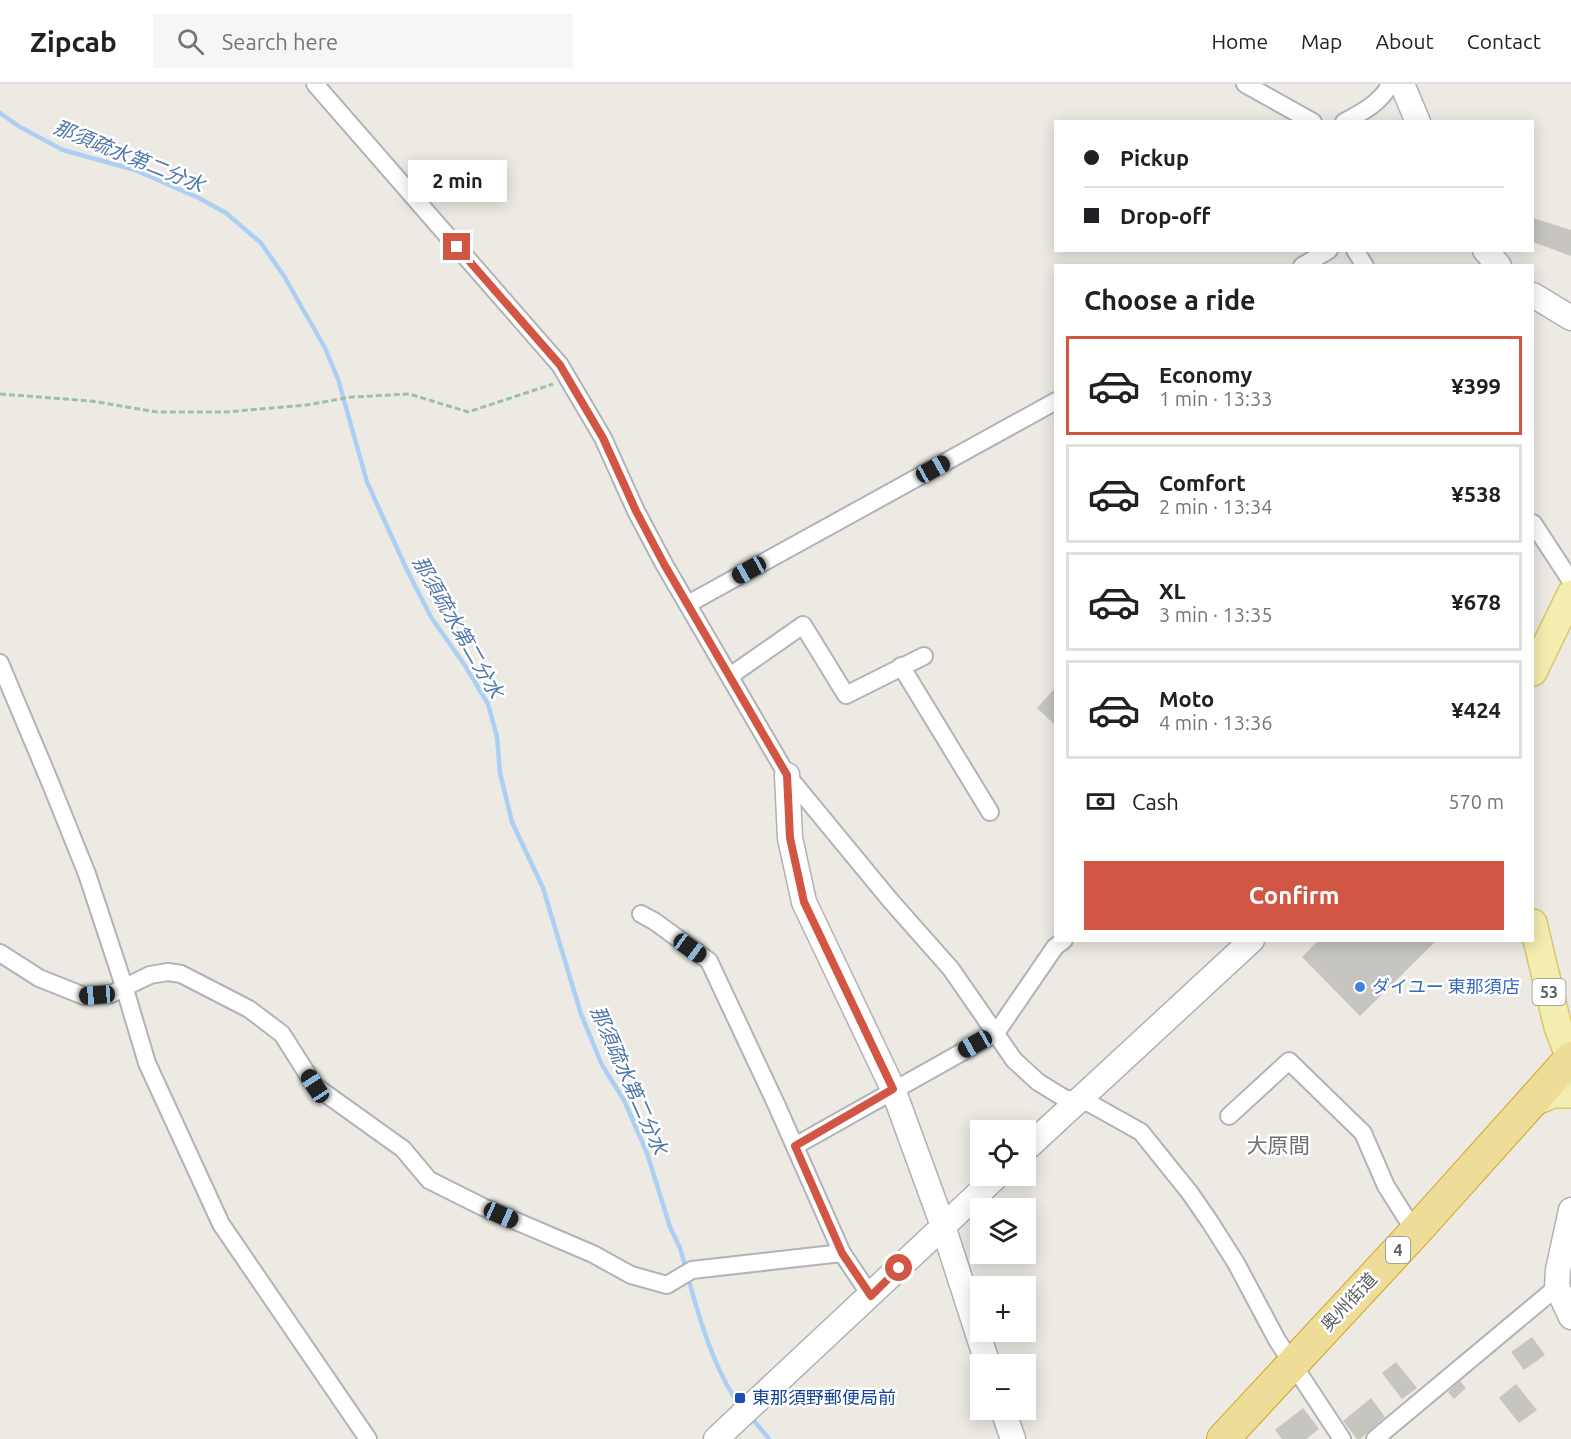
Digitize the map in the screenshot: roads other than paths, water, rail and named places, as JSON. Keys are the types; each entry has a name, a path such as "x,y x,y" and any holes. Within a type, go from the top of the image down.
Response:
{"highway":[{"name":"奥州街道","path":"1223,1439 1571,1060"}],"main road":[{"path":"1534,670 1571,594"},
{"name":"53","path":"1534,927 1558,1027 1571,1060"},
{"path":"1531,1103 1553,1094 1571,1094"}],"street":[{"path":"315,84 560,365 603,438 636,511 787,775 890,900 951,969 1014,1060 1038,1082 1064,1098 1091,1104 1141,1132 1190,1193 1215,1230 1236,1263 1277,1340 1342,1439"},
{"path":"1245,84 1309,120"},
{"path":"1371,84 1392,87 1417,120"},
{"path":"1348,120 1358,115 1392,87"},
{"path":"1305,264 1326,252"},
{"path":"1487,252 1497,264"},
{"path":"1534,296 1571,318"},
{"path":"688,604 1054,402"},
{"path":"1534,525 1571,581"},
{"path":"730,676 803,625 846,694 924,656"},
{"path":"0,663 87,874 147,1063 221,1224 368,1439"},
{"path":"901,666 990,812"},
{"path":"787,775 790,838 804,902 893,1089 943,1226 984,1354"},
{"path":"641,914 709,961 842,1253 871,1296"},
{"path":"795,1146 996,1033 1055,947 1061,942"},
{"path":"1036,1140 1250,942"},
{"path":"0,953 39,978 84,996 111,994 150,975 168,972 181,974 249,1009 282,1034 315,1086 403,1149 429,1180 483,1207 593,1254 631,1275 667,1285 692,1270 842,1253"},
{"path":"1229,1116 1289,1061 1363,1133 1386,1186 1415,1232"},
{"path":"716,1439 986,1186"},
{"path":"1571,1210 1558,1270 1557,1287 1571,1317"},
{"path":"1375,1439 1557,1287"},
{"path":"1006,1420 1013,1439"}],"waterway":[{"name":"那須疏水第二分水","path":"0,113 20,127 63,150 135,170 199,198 226,213 261,243 284,276 325,348 338,379 367,482 406,568 431,617 466,667 488,704 497,737 500,773 512,822 543,888 581,1014 602,1065 624,1100 647,1153 686,1269"},
{"name":"那須疏水第二分水","path":"688,1277 716,1361 723,1378 740,1405"},
{"name":"那須疏水第二分水","path":"750,1416 769,1439"}],"place":[{"name":"ダイユー 東那須店","path":"1360,987"},
{"name":"東那須野郵便局前","path":"740,1398"}],"district":[{"name":"大原間","path":"1278,1146"}]}
